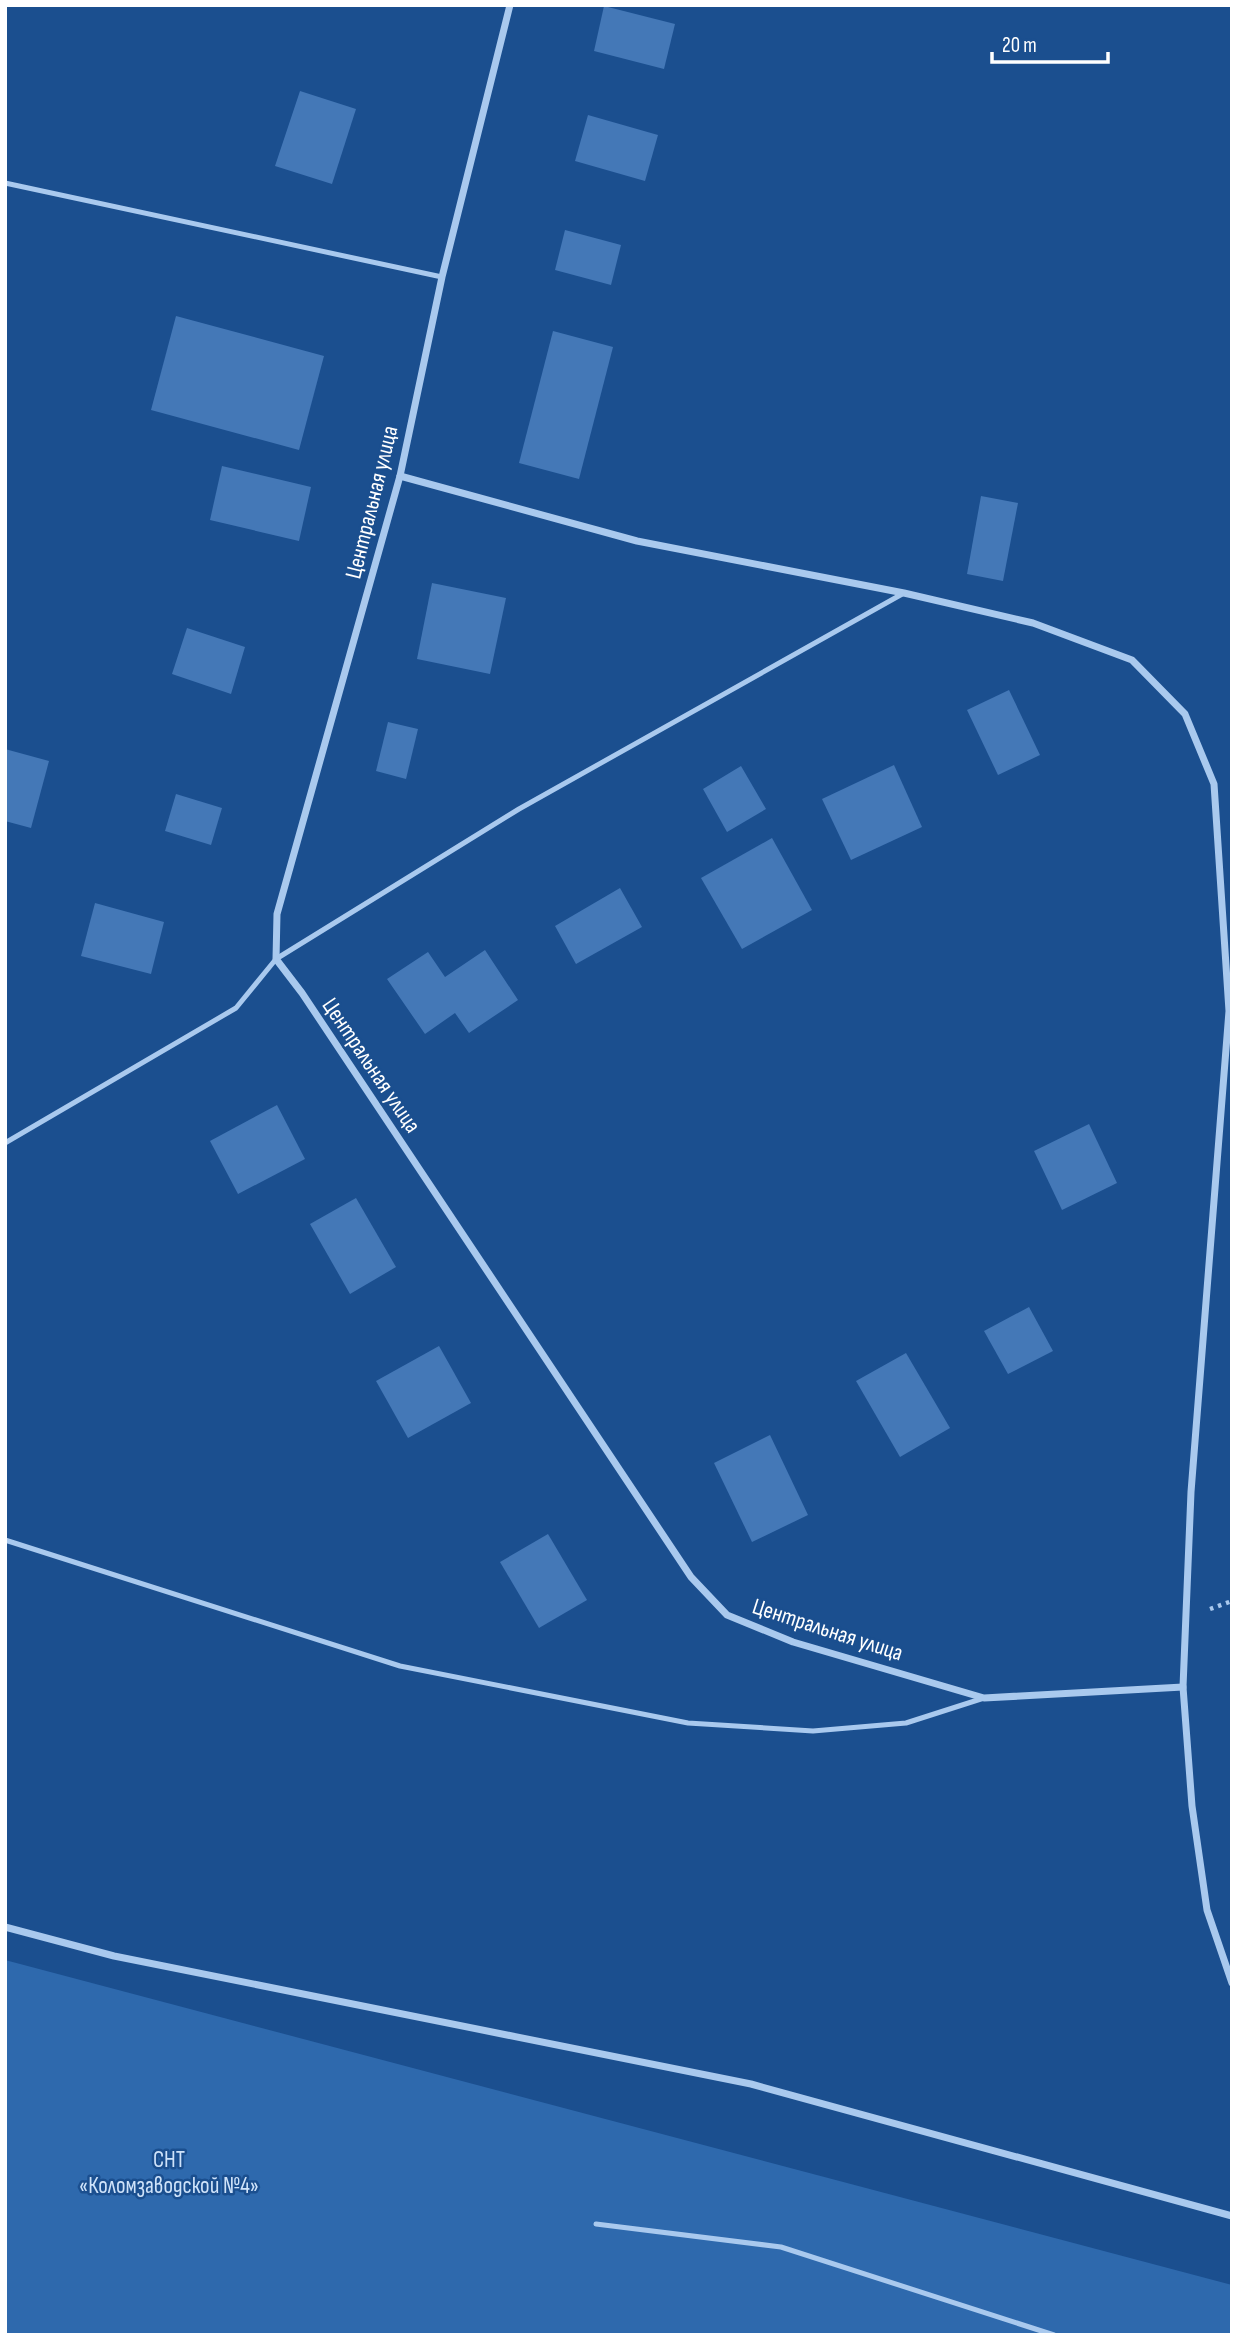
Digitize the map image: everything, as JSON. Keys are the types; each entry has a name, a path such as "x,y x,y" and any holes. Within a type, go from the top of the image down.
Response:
{"street":[{"name":"Центральная улица","path":"510,5 442,277 400,476 277,914 276,959 691,1577 727,1615 793,1642 984,1698 1183,1687"},
{"path":"400,476 637,541 904,593 1033,623 1132,660 1185,714 1214,784 1229,1011 1191,1492 1183,1687 1192,1805 1207,1910 1232,1983"},
{"path":"5,1927 114,1956 751,2084 1232,2216"}],"lane":[{"path":"5,183 442,277"},
{"path":"5,1143 236,1008 276,959 519,809 904,593"},
{"path":"1229,1011 1232,997"},
{"path":"5,1540 400,1666 688,1723 813,1731 906,1723 984,1698"},
{"path":"596,2224 781,2247 1054,2335"}],"green space":[{"name":"СНТ «Коломзаводской №4»","path":"5,1960 1232,2285 1232,2335 5,2335"}],"building":[{"path":"604,6 675,24 664,69 594,51"},
{"path":"300,91 356,109 332,184 275,166"},
{"path":"588,115 658,135 645,181 575,161"},
{"path":"565,230 621,245 611,285 555,270"},
{"path":"176,316 324,356 299,450 151,410"},
{"path":"553,331 613,347 579,479 519,463"},
{"path":"222,466 311,487 299,541 210,520"},
{"path":"981,496 1018,503 1003,581 967,574"},
{"path":"432,583 506,598 490,674 417,659"},
{"path":"187,628 245,647 231,694 172,674"},
{"path":"1009,690 1040,755 998,775 967,710"},
{"path":"388,722 418,729 406,779 376,771"},
{"path":"5,749 49,761 31,828 5,821"},
{"path":"894,765 922,827 851,860 822,799"},
{"path":"741,766 766,809 727,832 703,789"},
{"path":"176,794 222,808 211,845 165,831"},
{"path":"772,838 812,910 742,949 701,878"},
{"path":"620,888 642,927 576,964 555,926"},
{"path":"95,903 164,922 151,974 81,956"},
{"path":"485,950 518,1000 469,1033 455,1013 425,1034 387,979 428,952 445,977"},
{"path":"277,1105 305,1159 238,1194 210,1141"},
{"path":"1089,1124 1117,1183 1062,1210 1034,1151"},
{"path":"356,1198 396,1267 350,1294 310,1224"},
{"path":"1029,1307 1053,1351 1008,1374 984,1331"},
{"path":"439,1346 471,1403 408,1438 376,1381"},
{"path":"906,1353 950,1428 900,1457 856,1381"},
{"path":"770,1435 808,1515 752,1542 714,1463"},
{"path":"548,1534 587,1600 539,1628 500,1562"}]}
